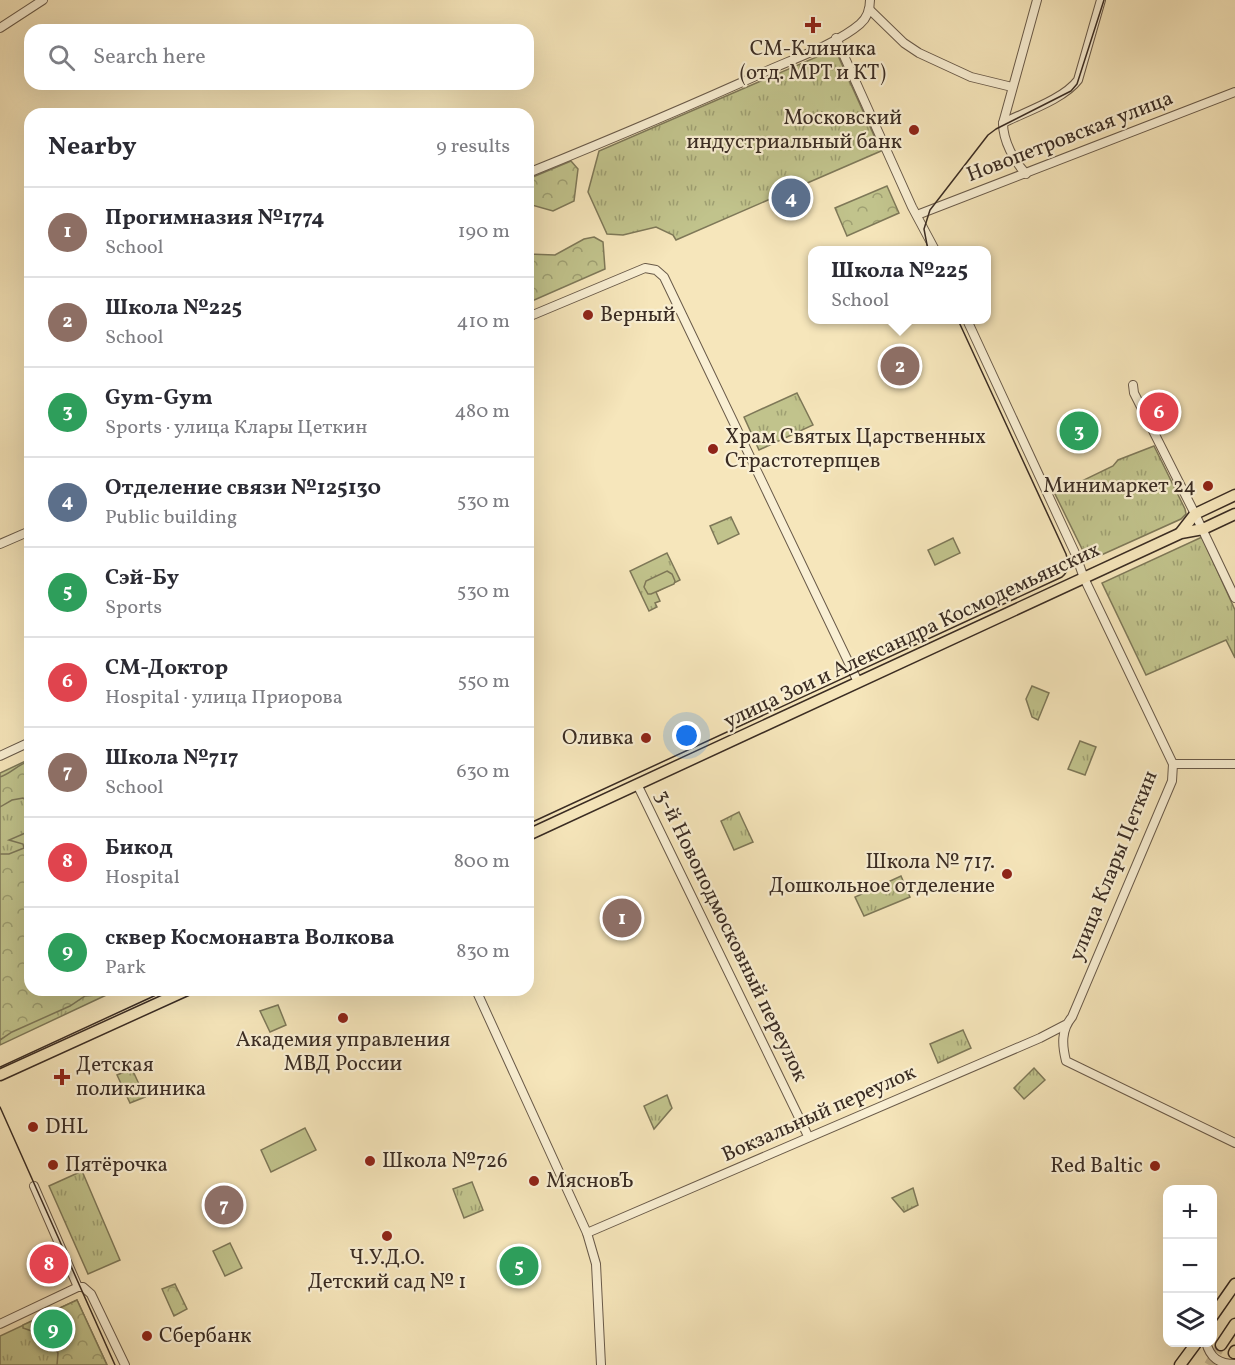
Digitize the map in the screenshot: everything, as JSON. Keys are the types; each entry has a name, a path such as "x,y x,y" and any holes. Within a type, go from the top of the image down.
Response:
{"main road":[{"name":"улица Зои и Александра Космодемьянских","path":"1181,533 1196,514 1235,495"},
{"name":"улица Зои и Александра Космодемьянских","path":"534,832 1181,533 1203,529 1235,514"},
{"path":"0,1075 174,996"},
{"path":"1217,1310 1235,1284"},
{"path":"1221,1345 1235,1324"},
{"path":"1180,1365 1194,1347"}],"street":[{"path":"0,28 43,0"},
{"path":"1026,174 1019,166 1006,141 1003,123 1037,0"},
{"path":"1003,123 1062,94 1078,80 1101,0"},
{"path":"534,170 750,79 836,38 865,20 870,5 904,43 919,53 970,77 1012,87"},
{"path":"836,38 933,246"},
{"name":"Новопетровская улица","path":"917,215 1235,92"},
{"path":"534,314 645,268 656,270 664,276 858,682"},
{"name":"улица Клары Цеткин","path":"969,324 1075,553 1084,578 1173,764 1172,781 1072,1017 1065,1025 1063,1049 1066,1061 1235,1143"},
{"path":"1133,385 1134,393 1196,514 1235,598"},
{"path":"0,544 24,534"},
{"path":"0,756 24,745"},
{"path":"1173,764 1235,764"},
{"name":"3-й Новоподмосковный переулок","path":"637,784 808,1136"},
{"path":"479,996 587,1233 596,1264 601,1365"},
{"name":"Вокзальный переулок","path":"587,1233 1040,1038 1065,1025"},
{"path":"34,1186 78,1287"},
{"path":"0,1324 78,1287 83,1287 91,1294 125,1365"},
{"path":"1190,1365 1195,1347"},
{"path":"1208,1347 1212,1357 1226,1364 1235,1356"}],"green space":[{"path":"835,49 881,151 676,240 673,235 656,227 623,235 607,234 588,192 599,151"},
{"path":"571,161 578,169 574,201 553,211 534,206 534,176"},
{"path":"887,186 899,213 847,236 835,208"},
{"path":"594,237 603,242 605,269 534,300 534,254 555,255 584,239"},
{"path":"797,393 813,425 759,450 744,417"},
{"path":"1154,446 1186,514 1181,519 1088,561 1055,494 1113,466 1118,460"},
{"path":"731,517 739,534 718,544 710,526"},
{"path":"1202,537 1235,610 1235,658 1226,640 1146,675 1102,583"},
{"path":"953,538 960,553 935,565 928,550"},
{"path":"667,553 680,580 656,592 660,601 655,603 657,607 649,611 630,571"},
{"path":"667,571 672,574 674,584 648,594 644,587 646,581"},
{"path":"1032,686 1049,693 1038,720 1032,717 1026,699"},
{"path":"1080,741 1096,747 1085,775 1068,769"},
{"path":"24,762 24,996 104,996 0,1045 0,773"},
{"path":"24,763 24,799 12,800 0,807 0,777"},
{"path":"739,812 753,842 734,850 721,821"},
{"path":"24,834 24,848 23,844 9,840"},
{"path":"24,848 24,996 85,996 70,1006 12,1032 0,1040 0,854 9,854"},
{"path":"901,876 910,897 864,916 855,897"},
{"path":"278,1005 286,1025 270,1032 260,1011"},
{"path":"963,1030 971,1048 938,1063 930,1044"},
{"path":"1034,1068 1045,1080 1024,1099 1014,1088"},
{"path":"132,1069 145,1097 130,1103 117,1075"},
{"path":"667,1095 672,1108 654,1129 644,1106"},
{"path":"305,1128 316,1150 271,1172 261,1150"},
{"path":"82,1171 120,1260 88,1274 49,1186"},
{"path":"472,1182 483,1210 464,1218 453,1189"},
{"path":"913,1188 918,1205 904,1212 892,1198"},
{"path":"230,1243 242,1268 225,1276 213,1251"},
{"path":"175,1284 187,1309 174,1316 162,1289"},
{"path":"77,1300 107,1365 0,1365 0,1336"},
{"path":"77,1300 107,1365 57,1365 58,1353 46,1336 23,1328 23,1325"}],"tunnel":[{"path":"1209,1365 1221,1345"}],"tram line":[{"path":"927,246 924,229 930,210 988,135 1071,91 1077,84 1104,0"},
{"path":"534,821 1065,574 1068,567 1066,554 960,324"},
{"path":"0,1067 154,996"},
{"path":"0,1107 115,1365"}],"place":[{"name":"СМ-Клиника (отд. МРТ и КТ)","path":"813,25"},
{"name":"Московский индустриальный банк","path":"914,130"},
{"name":"Отделение связи №125130","path":"791,198"},
{"name":"Верный","path":"588,315"},
{"name":"Школа №225","path":"900,366"},
{"name":"СМ-Доктор","path":"1159,412"},
{"name":"Gym-Gym","path":"1079,431"},
{"name":"Храм Святых Царственных Страстотерпцев","path":"713,449"},
{"name":"Минимаркет 24","path":"1208,486"},
{"name":"Оливка","path":"646,738"},
{"name":"Школа № 717. Дошкольное отделение","path":"1007,874"},
{"name":"Прогимназия №1774","path":"622,918"},
{"name":"Академия управления МВД России","path":"343,1018"},
{"name":"Детская поликлиника","path":"62,1077"},
{"name":"DHL","path":"33,1127"},
{"name":"Школа №726","path":"370,1161"},
{"name":"Пятёрочка","path":"53,1165"},
{"name":"Red Baltic","path":"1155,1166"},
{"name":"МясновЪ","path":"534,1181"},
{"name":"Школа №717","path":"224,1205"},
{"name":"Ч.У.Д.О. Детский сад № 1","path":"387,1236"},
{"name":"Бикод","path":"49,1264"},
{"name":"Сэй-Бу","path":"519,1266"},
{"name":"сквер Космонавта Волкова","path":"53,1329"},
{"name":"Сбербанк","path":"147,1336"}]}
